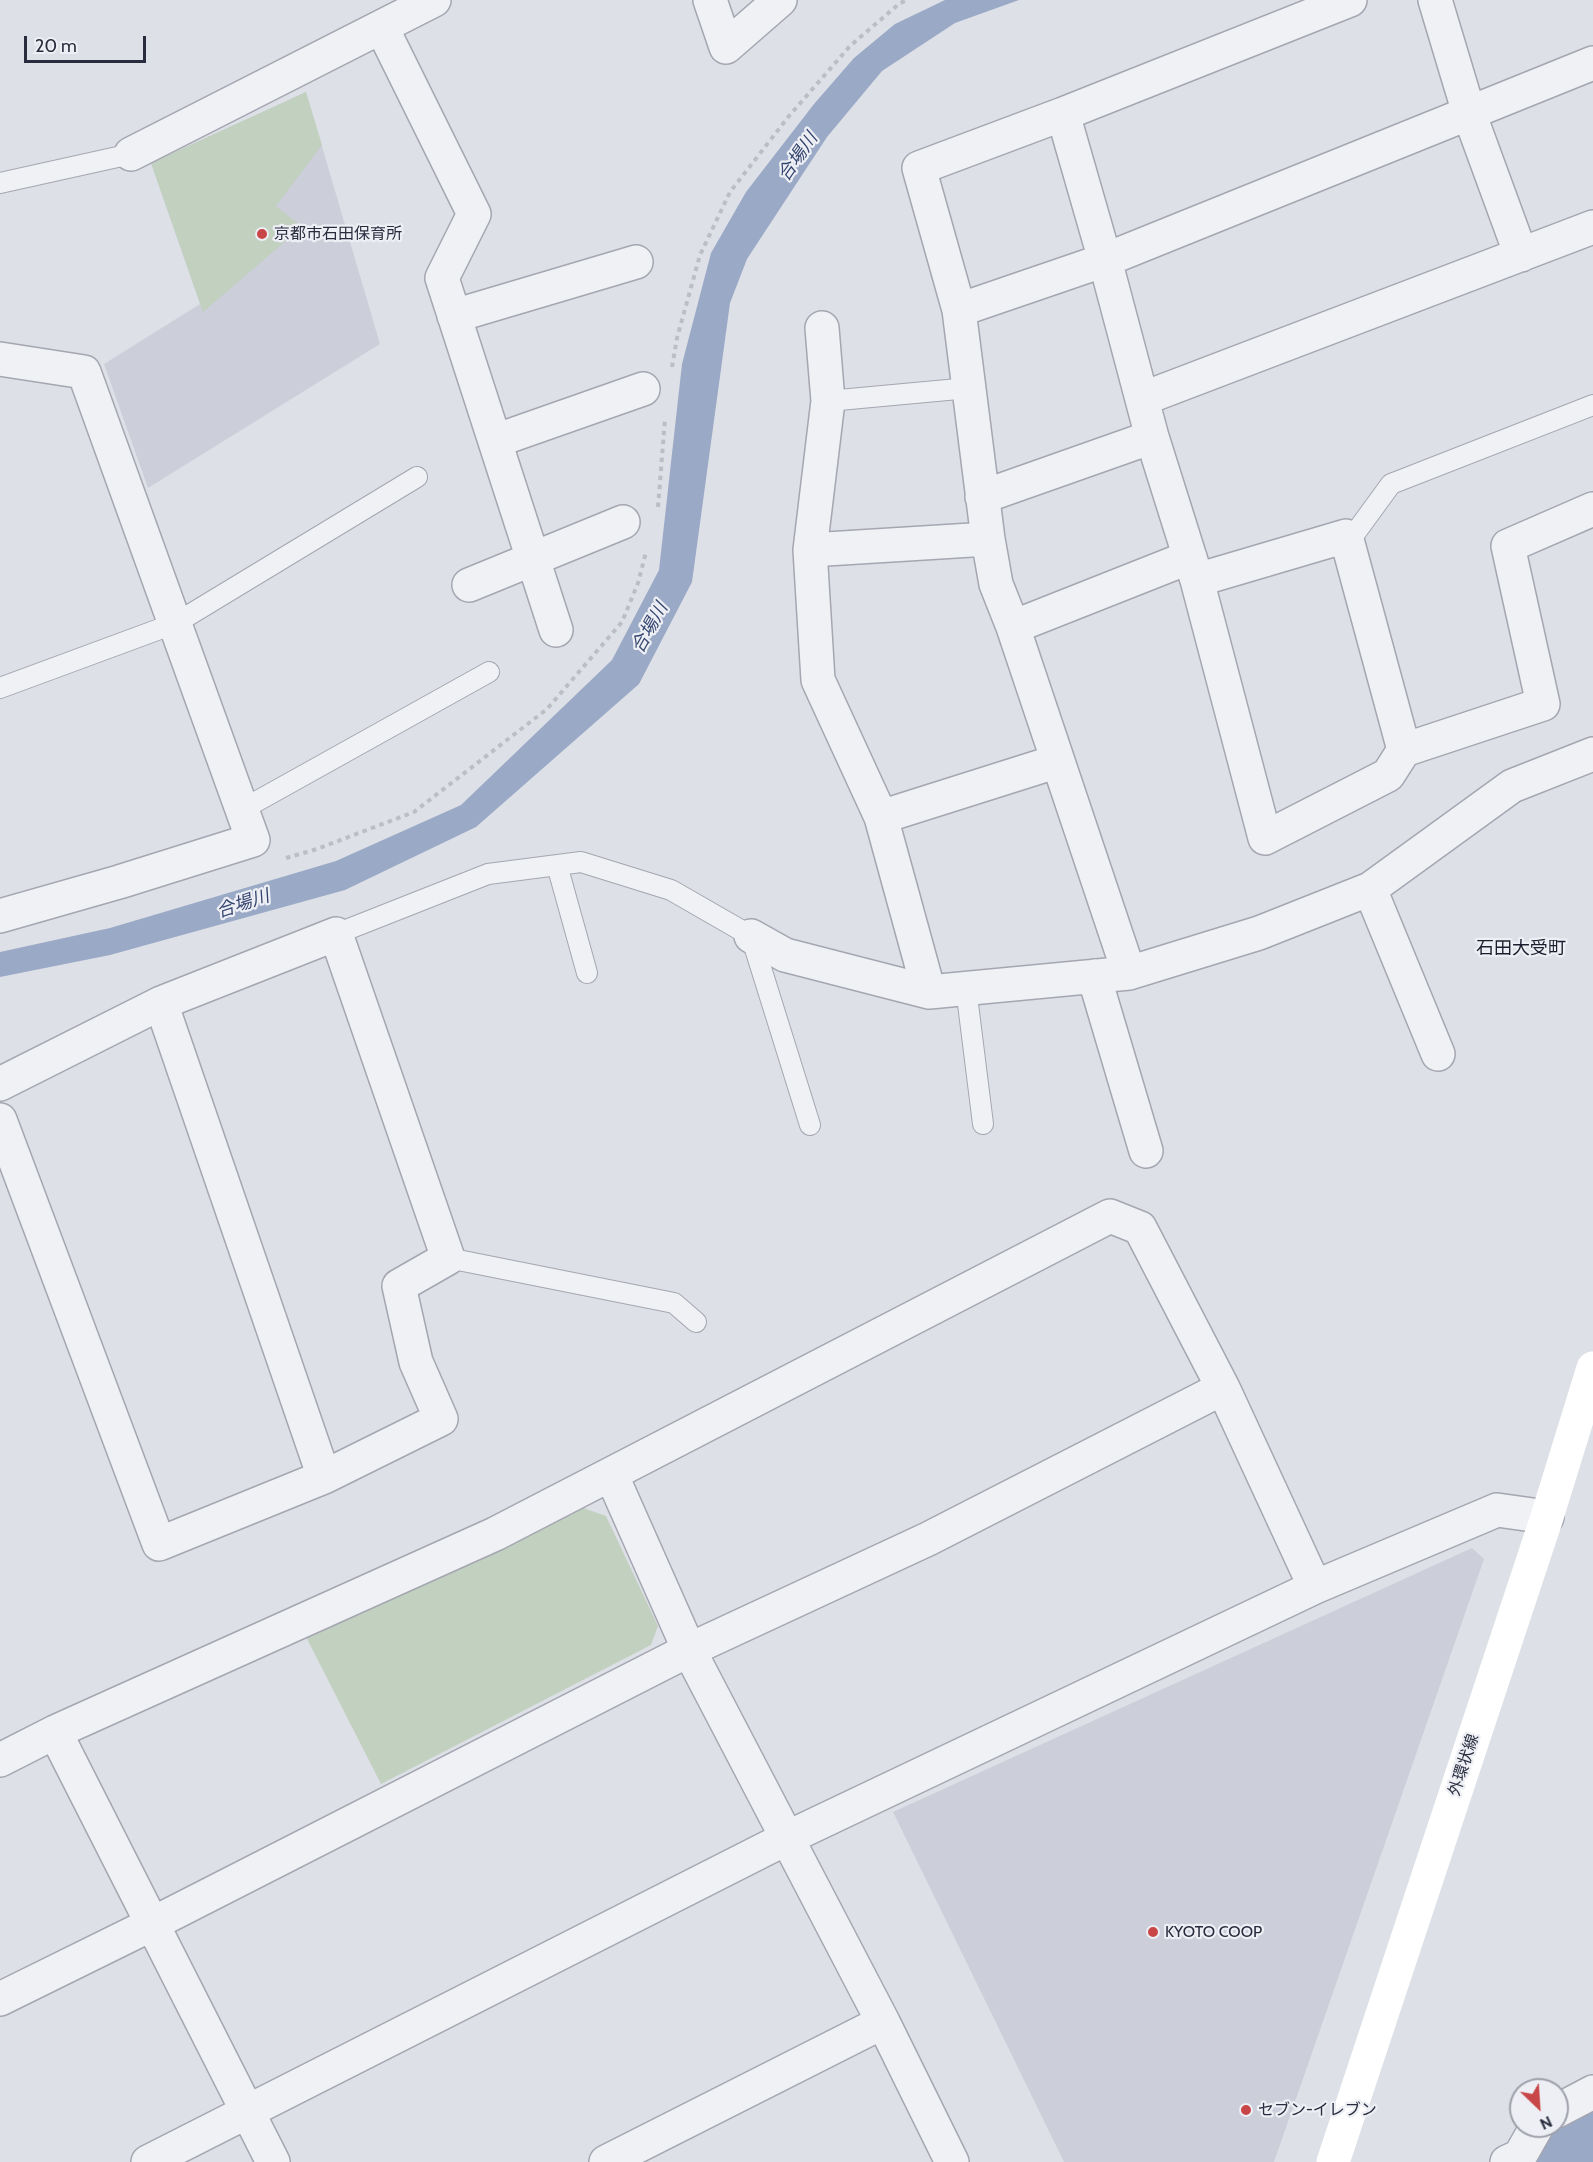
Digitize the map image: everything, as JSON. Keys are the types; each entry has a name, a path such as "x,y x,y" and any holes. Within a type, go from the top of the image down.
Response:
{"street":[{"path":"710,0 726,47 780,0"},
{"path":"1129,973 1013,627 996,584 982,497 959,310 919,168 1063,114 1350,0"},
{"path":"1435,0 1469,113 1521,255"},
{"path":"131,154 382,28 419,4"},
{"path":"382,28 474,214 442,278 556,630"},
{"path":"959,310 1105,260 1593,63"},
{"path":"1063,114 1152,437 1193,569 1265,838 1388,775 1404,750 1543,704 1508,546 1593,509"},
{"path":"1142,399 1593,227"},
{"path":"454,316 636,262"},
{"path":"822,328 828,401 810,550 818,680 881,817 929,992"},
{"path":"0,360 84,372 253,840 0,916"},
{"path":"495,441 654,399"},
{"path":"982,497 1152,437"},
{"path":"469,585 623,522"},
{"path":"1013,627 1193,569 1346,536 1404,750"},
{"path":"810,550 988,539"},
{"path":"751,936 785,956 929,992 1129,973 1259,933 1370,889 1512,786 1593,754"},
{"path":"881,817 1058,761"},
{"path":"1370,889 1438,1054"},
{"path":"0,1084 161,1003 336,934 448,1258 399,1286 416,1362 441,1419 324,1477 159,1544 0,1120"},
{"path":"1094,976 1146,1150"},
{"path":"161,1003 324,1477"},
{"path":"0,1760 55,1732 495,1534 1110,1216 1140,1228 1223,1388 1316,1587"},
{"name":"外環状線","path":"1333,2162 1547,1517 1593,1368"},
{"path":"0,1999 690,1650 928,1539 1223,1388"},
{"path":"611,1474 690,1650 883,2022 952,2162"},
{"path":"148,2162 787,1838 1316,1587 1497,1510 1547,1517"},
{"path":"55,1732 273,2162"},
{"path":"606,2162 883,2022"},
{"path":"1569,2105 1593,2092"},
{"path":"1507,2162 1520,2156 1530,2138"}],"lane":[{"path":"0,183 131,154"},
{"path":"828,401 969,388"},
{"path":"1346,536 1356,532 1391,484 1593,405"},
{"path":"0,688 176,623 417,477"},
{"path":"243,809 489,672"},
{"path":"336,934 488,874 581,862 671,890 751,936 810,1125"},
{"path":"557,865 587,973"},
{"path":"966,988 983,1124"},
{"path":"448,1258 674,1303 696,1322"}],"path":[{"path":"672,368 677,338 700,255 730,192 789,117 850,46 900,3 908,0"},
{"path":"654,399 658,510"},
{"path":"282,859 316,849 414,812 547,709 622,622 638,583 649,542"}],"shaded area":[{"name":"京都市石田保育所","path":"306,92 380,344 148,488 104,364 200,304 151,163"},
{"name":"KYOTO COOP","path":"1472,1548 1484,1559 1274,2162 1064,2162 893,1812"}],"green space":[{"path":"306,92 322,145 276,206 302,227 203,312 151,163"},
{"path":"578,1506 606,1516 658,1626 651,1645 381,1784 302,1629"}],"water":[{"name":"合場川","path":"945,0 1019,0 955,23 882,71 827,137 747,259 730,303 692,582 639,684 476,827 345,890 110,955 0,977 0,952 110,928 336,861 461,805 612,660 659,570 682,364 711,253 746,192 814,104 854,58 895,24"}],"waterway":[{"path":"1561,2162 1593,2145"}],"place":[{"name":"京都市石田保育所","path":"262,234"},
{"name":"KYOTO COOP","path":"1153,1932"},
{"name":"セブン-イレブン","path":"1246,2110"}],"district":[{"name":"石田大受町","path":"1521,949"}]}
